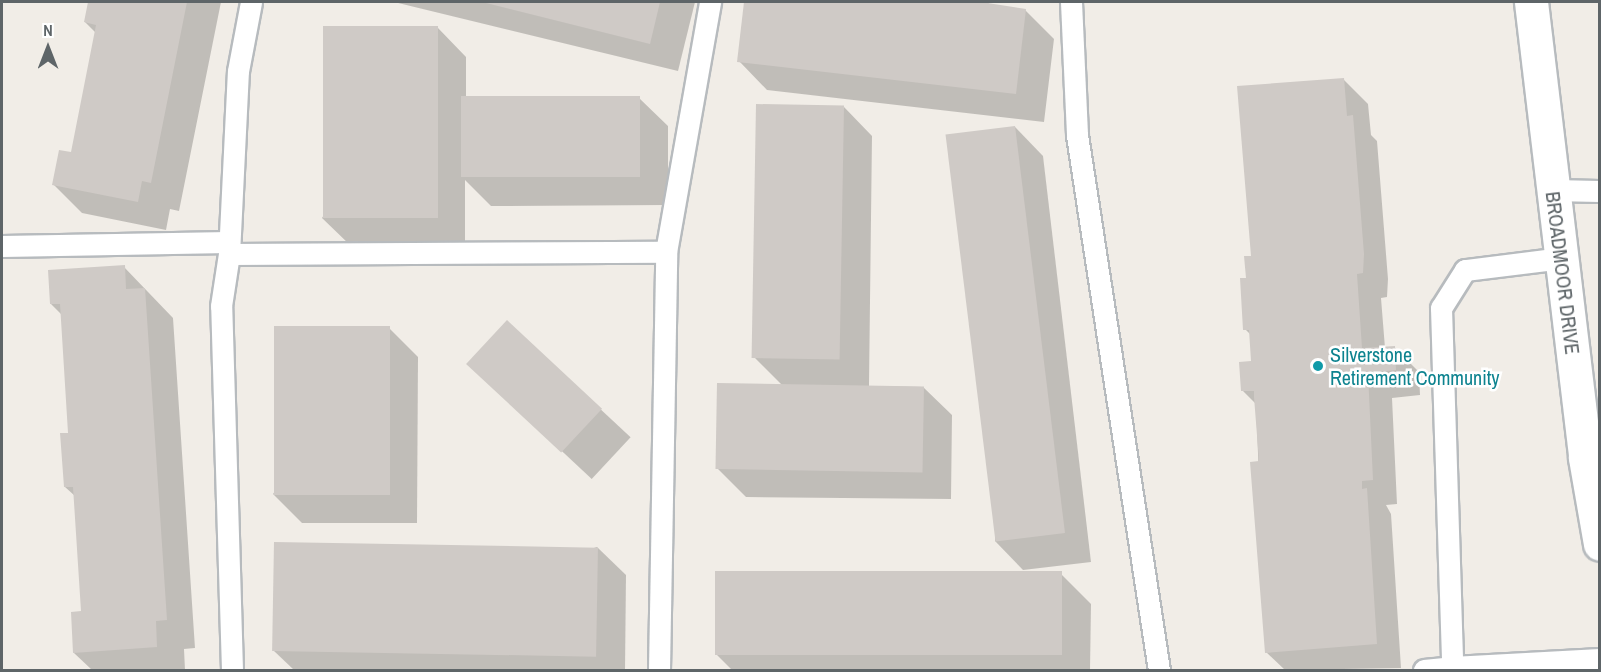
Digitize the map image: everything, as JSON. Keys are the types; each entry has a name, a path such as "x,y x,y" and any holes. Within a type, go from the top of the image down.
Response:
{"street":[{"name":"BROADMOOR DRIVE","path":"1531,2 1552,190 1599,544"}],"lane":[{"path":"232,670 229,661 221,306 229,248 238,71 251,2"},
{"path":"659,670 666,252 710,2"},
{"path":"1071,2 1077,135 1159,670"},
{"path":"1552,190 1599,191"},
{"path":"2,246 666,252"},
{"path":"1452,669 1441,308 1465,270 1562,258"},
{"path":"1424,670 1599,659"}],"building":[{"path":"88,2 187,2 151,183 142,181 138,202 52,185 59,150 71,152 96,25 84,22"},
{"path":"482,2 660,2 650,44"},
{"path":"744,2 981,2 1026,9 1016,94 737,62"},
{"path":"323,26 438,26 438,218 323,218"},
{"name":"Silverstone Retirement Community","path":"1344,78 1347,116 1353,115 1364,254 1363,273 1357,274 1362,348 1395,346 1396,370 1368,373 1373,480 1362,481 1362,489 1367,488 1377,644 1265,653 1250,462 1259,461 1254,391 1241,391 1239,362 1251,361 1249,330 1243,330 1240,278 1246,278 1244,256 1251,256 1237,86"},
{"path":"461,96 640,96 640,177 461,177"},
{"path":"756,104 844,106 840,359 752,358"},
{"path":"1015,126 1065,533 995,541 946,135"},
{"path":"125,265 126,289 145,288 167,620 156,621 157,647 73,653 71,612 81,611 73,487 64,487 60,433 68,433 60,304 50,304 48,270"},
{"path":"507,320 602,409 561,453 466,364"},
{"path":"274,326 390,326 390,495 274,495"},
{"path":"717,383 924,387 922,473 715,469"},
{"path":"274,542 598,548 596,657 272,651"},
{"path":"715,571 1062,571 1062,655 715,655"}],"place":[{"name":"Silverstone Retirement Community","path":"1318,366"}]}
